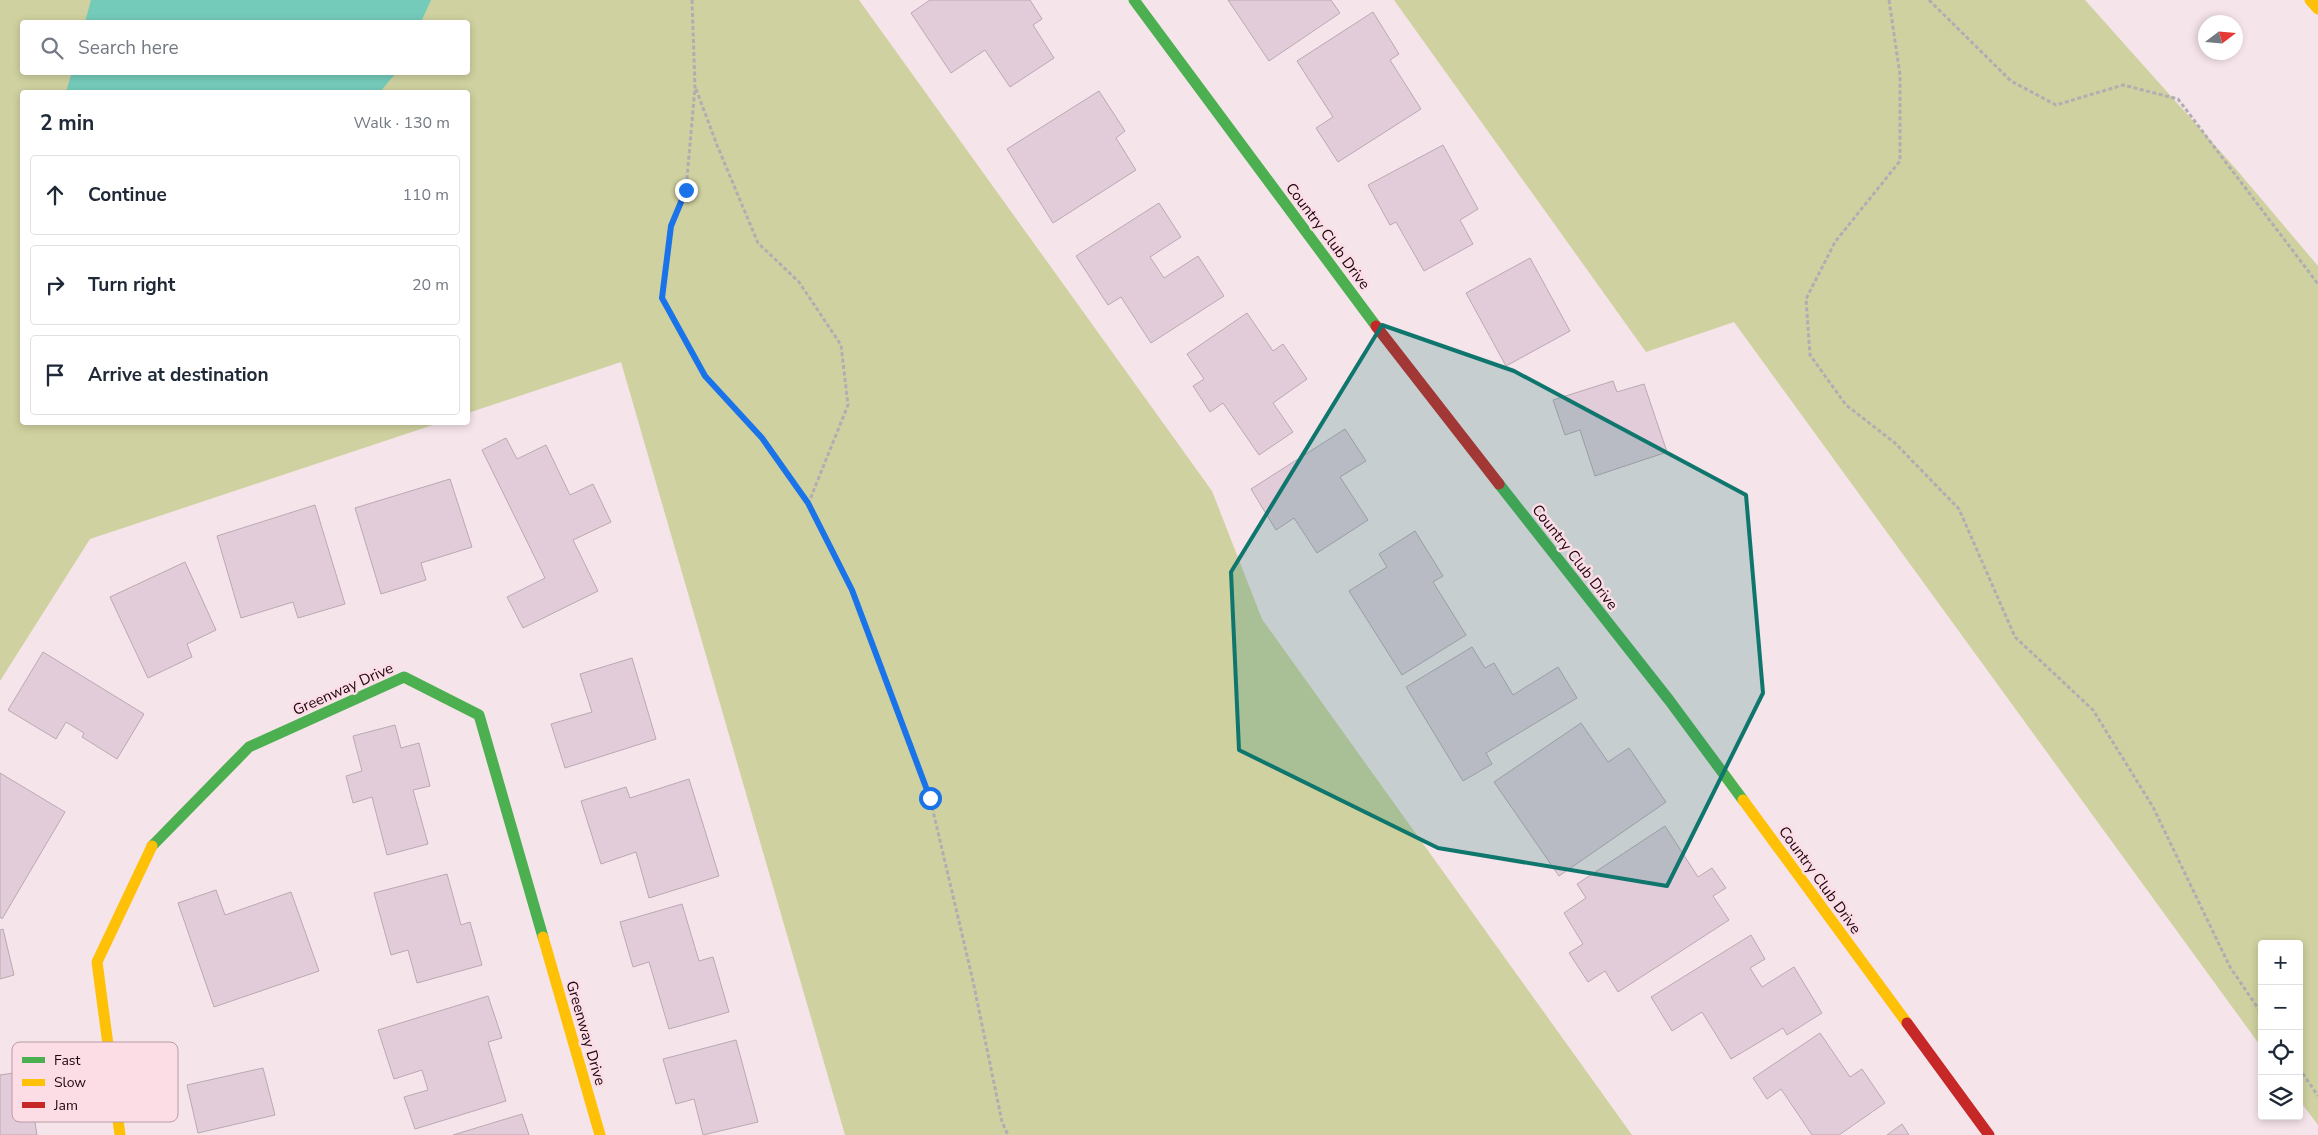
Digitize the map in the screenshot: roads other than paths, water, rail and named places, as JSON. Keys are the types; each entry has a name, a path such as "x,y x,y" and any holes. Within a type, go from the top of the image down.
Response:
{"main road":[{"name":"Country Club Drive","path":"1134,0 1392,346 1669,700 1989,1135"},
{"path":"2310,0 2318,9"},
{"name":"Greenway Drive","path":"108,1042 97,962 150,848 249,747 404,677 479,715 600,1135"},
{"name":"Greenway Drive","path":"118,1122 120,1135"}]}
